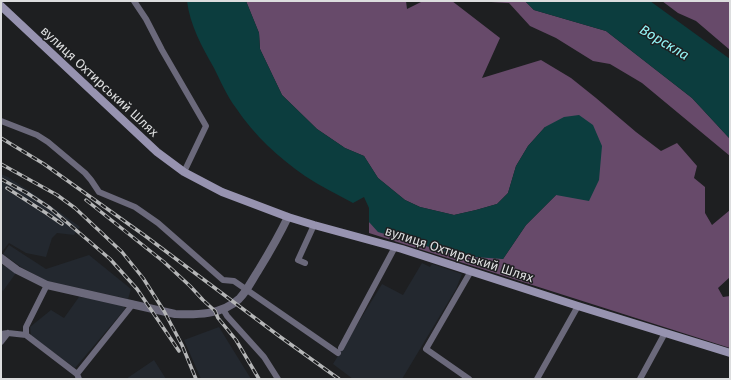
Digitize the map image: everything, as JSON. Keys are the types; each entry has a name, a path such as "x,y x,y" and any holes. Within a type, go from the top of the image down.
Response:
{"main road":[{"name":"вулиця Охтирський Шлях","path":"1,6 157,152 184,172 222,192 288,217 395,247 730,353"}],"street":[{"path":"134,1 146,19 162,50 206,126 184,172"},
{"path":"1,121 37,135 48,142 85,173 99,192 135,207 158,223 223,280 234,281 339,351 395,247"},
{"path":"1,258 17,270 46,285 175,314 202,314 223,309 239,299 277,240 288,217"},
{"path":"305,264 298,260 314,225"},
{"path":"469,379 426,349 471,271"},
{"path":"26,335 26,327 46,285"},
{"path":"1,342 4,334 26,335 78,376 133,304"},
{"path":"537,379 578,306"},
{"path":"223,309 227,316 264,356 278,379"},
{"path":"640,379 665,333"}],"shaded area":[{"path":"246,1 406,1 407,9 423,1 452,1 500,38 482,78 541,60 571,78 661,151 677,143 697,166 694,178 705,187 705,213 712,225 730,210 730,277 718,288 723,297 730,296 730,348 369,233 369,222 503,259 526,225 556,195 545,127 528,146 516,166 508,193 497,204 454,215 420,207 405,200 378,178 364,156 345,148 317,129 282,95 260,49 259,33"},
{"path":"487,1 525,1 534,10 606,31 692,98 730,139 730,156 642,83 610,64 593,61 556,38 530,26 509,3"},
{"path":"662,1 730,1 730,50 696,21 678,13"},
{"path":"1,174 47,203 80,227 74,235 57,233 52,238 46,257 26,253 9,243 1,253"},
{"path":"9,245 46,269 89,255 131,289 128,299 47,281 21,267 3,254"},
{"path":"422,263 430,267 432,264 462,274 456,289 402,379 353,379 333,364 382,284 403,295"},
{"path":"1,264 16,273 3,291 1,289"},
{"path":"79,297 123,303 125,309 75,368 31,336 30,327 51,310 64,318"},
{"path":"219,327 251,379 201,379 184,340"},
{"path":"154,360 166,379 126,379"}],"water":[{"path":"187,1 246,1 259,33 260,49 282,95 317,129 345,148 364,156 378,178 405,200 420,207 454,215 497,204 508,193 516,166 528,146 545,127 564,117 579,115 593,125 602,146 599,180 589,201 556,195 526,225 503,259 460,256 378,232 369,222 369,208 364,197 353,203 311,180 276,154 243,118 224,89 201,44 191,19"},
{"name":"Ворскла","path":"525,1 650,1 730,59 730,139 692,98 606,31 534,10"}],"railway":[{"path":"1,138 44,164 144,235 339,379"},
{"path":"1,164 57,195 75,208 122,252 143,278 164,311 182,345 196,379"},
{"path":"1,179 50,208 110,259 137,289 179,351"},
{"path":"7,188 62,224"},
{"path":"86,200 164,262 215,311 218,318 236,340 259,379"}]}
